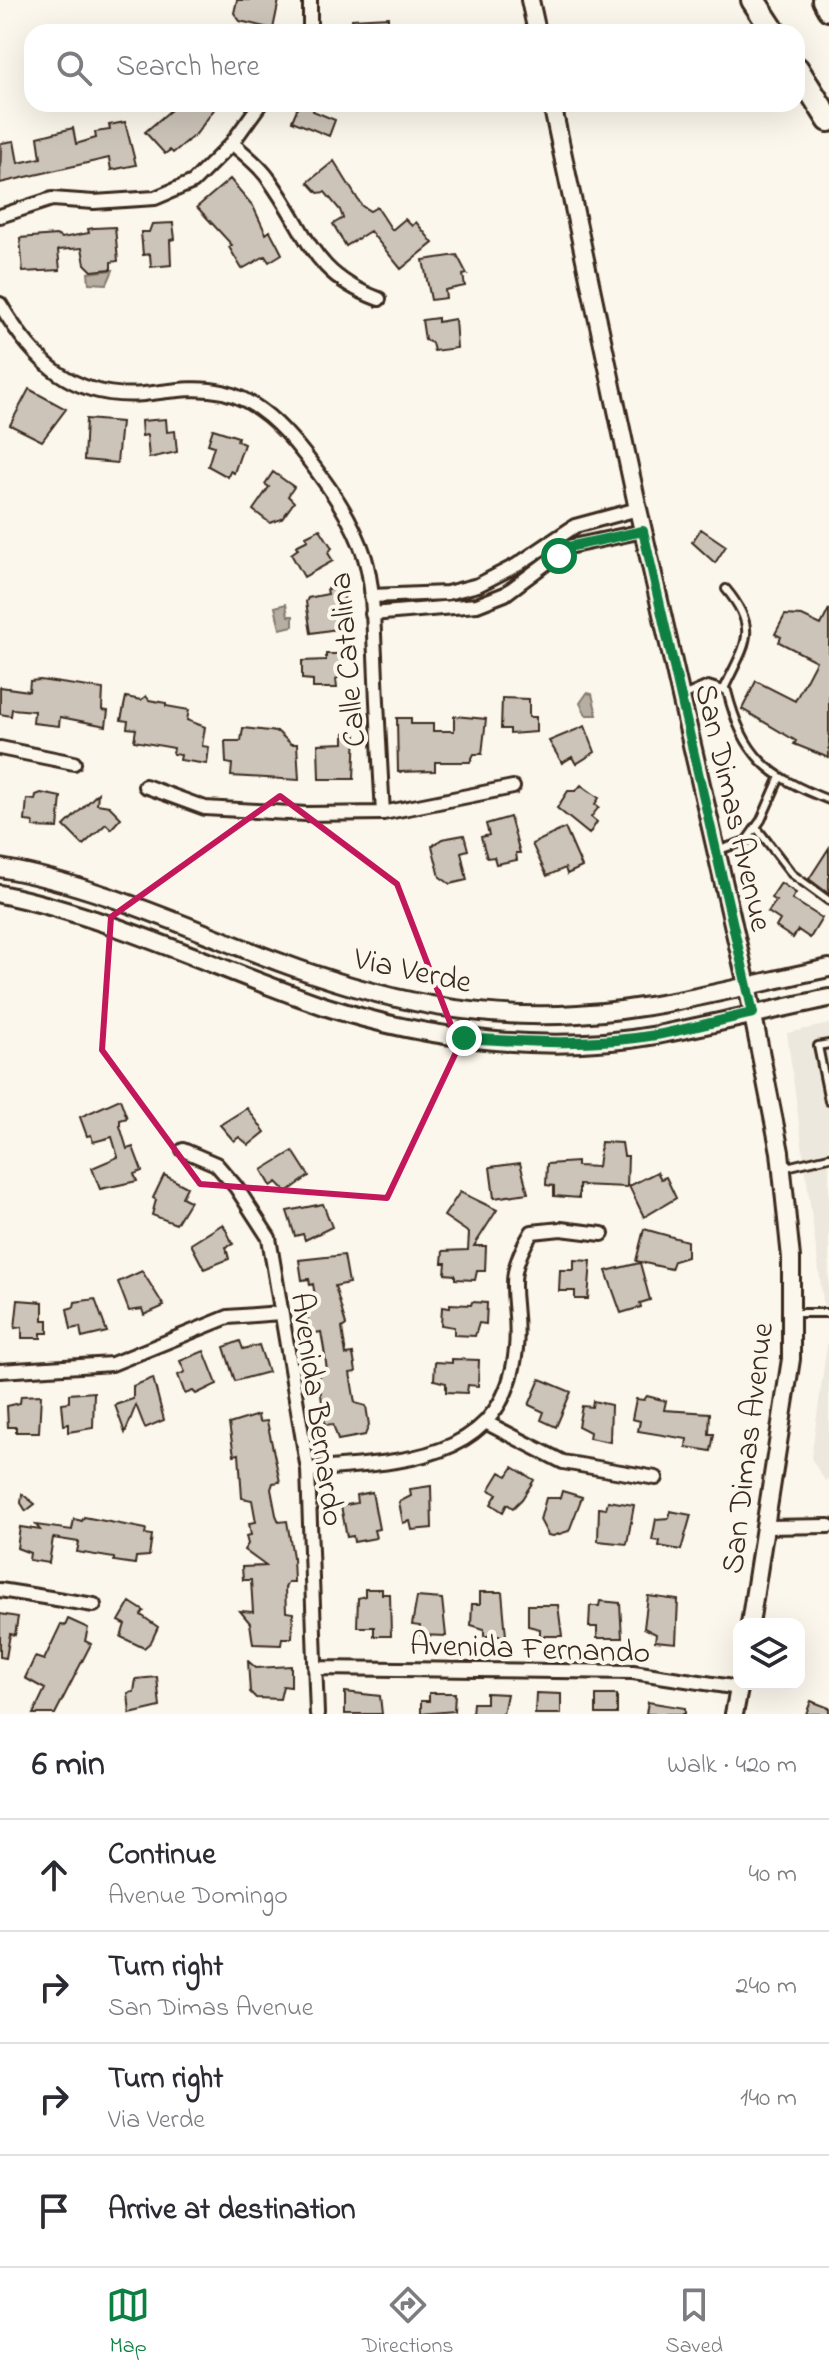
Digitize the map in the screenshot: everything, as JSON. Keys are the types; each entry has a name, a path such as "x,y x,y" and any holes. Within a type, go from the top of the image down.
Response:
{"highway":[{"path":"753,0 769,24"},
{"path":"824,0 829,9"},
{"path":"805,82 826,116"}],"main road":[{"path":"530,0 535,24"},
{"name":"San Dimas Avenue","path":"554,112 638,509 747,985 782,1168 791,1258 791,1359 751,1618"},
{"name":"Via Verde","path":"0,868 73,886 348,985 463,1011 580,1014 653,1005 829,968"},
{"name":"Via Verde","path":"0,894 59,909 329,1007 399,1027 464,1038 535,1042 622,1039 655,1035 829,998"},
{"path":"734,1714 739,1690"}],"street":[{"path":"310,0 310,24"},
{"path":"0,216 52,199 155,198 193,182 232,143 254,112"},
{"path":"232,143 266,175 326,270 351,288 379,299"},
{"name":"Calle Catalina","path":"0,304 16,332 54,371 80,388 108,395 188,388 225,393 262,410 293,439 347,516 365,558 371,596 383,813"},
{"path":"371,596 447,593 478,585 517,565 575,526 638,509"},
{"path":"372,614 477,605 505,594 568,547 643,531"},
{"path":"563,534 568,547"},
{"path":"0,748 74,763"},
{"path":"145,786 205,808 255,812 383,813 513,787"},
{"name":"Avenida Bernardo","path":"183,1150 216,1164 269,1238 308,1470 318,1668 317,1714"},
{"path":"308,1470 404,1461 450,1449 487,1423 506,1392 516,1348 511,1284 517,1256 532,1232 561,1229 602,1234"},
{"path":"0,1371 112,1364 228,1317 280,1313"},
{"path":"487,1423 563,1462 656,1478"},
{"path":"767,1527 829,1526"},
{"path":"0,1590 94,1605"},
{"name":"Avenida Fernando","path":"318,1668 633,1672 733,1685"}],"lane":[{"path":"726,589 744,611 748,625 745,641 724,689 736,727 767,769 829,800"},
{"path":"680,697 708,685 724,689"},
{"path":"716,851 746,841 780,777"},
{"path":"756,827 792,874 829,901"},
{"path":"829,1044 818,1046 829,1101"},
{"path":"782,1168 829,1157"},
{"path":"791,1313 829,1313"}],"highlighted area":[{"path":"280,796 397,884 459,1046 387,1198 200,1184 102,1050 111,917"}],"shaded area":[{"path":"113,270 107,284 89,283 88,273"},
{"path":"286,604 288,616 293,616 293,626 280,629 275,607"},
{"path":"587,693 592,694 597,715 586,715 580,703"},
{"path":"829,1024 829,1478 825,1481 811,1458 828,1338 787,1033"}],"building":[{"path":"237,0 279,0 274,24 240,21 234,13"},
{"path":"388,17 388,24 352,24 352,19"},
{"path":"169,112 212,112 197,133 173,153 170,150 165,154 145,132"},
{"path":"296,112 315,112 335,120 329,136 292,121"},
{"path":"125,122 136,165 111,170 109,158 0,183 1,143 14,141 18,163 41,158 38,137 73,128 76,144 96,138 95,132 110,130 109,125"},
{"path":"334,161 362,206 370,211 377,207 392,230 405,219 412,226 416,222 433,243 401,269 370,231 346,246 333,224 343,218 340,210 325,192 318,193 308,182"},
{"path":"230,179 253,206 266,234 270,231 282,254 269,262 265,256 242,269 229,247 232,245 197,207"},
{"path":"173,223 175,239 170,240 171,265 151,267 150,254 143,255 141,232 149,232 152,224"},
{"path":"115,227 118,261 111,262 111,269 92,271 85,264 82,248 58,250 60,270 23,272 20,238 56,235 62,238 89,233 88,229"},
{"path":"457,255 467,274 463,275 465,286 445,290 446,298 431,300 423,260"},
{"path":"438,318 438,322 455,319 457,348 434,351 432,343 425,340 422,320"},
{"path":"29,389 66,409 42,441 10,425"},
{"path":"86,419 121,422 117,463 84,460"},
{"path":"166,419 167,432 175,431 177,452 149,458 147,435 142,436 141,421"},
{"path":"213,429 238,437 237,441 244,444 234,473 230,471 228,477 208,466 214,446 208,444"},
{"path":"273,472 294,487 288,496 294,502 282,519 270,523 253,510 269,487 265,484"},
{"path":"320,529 332,548 328,553 333,561 304,577 291,554 298,549 296,546 308,540 306,536"},
{"path":"701,529 726,546 715,563 692,542"},
{"path":"342,587 350,627 311,633 308,598 328,594 327,589"},
{"path":"829,609 829,758 794,744 796,741 742,709 756,681 795,701 816,661 779,642 781,637 775,634 785,615 802,616 821,625"},
{"path":"326,654 341,654 343,675 336,679 337,688 313,688 313,680 302,679 302,661 326,660"},
{"path":"30,681 103,689 102,710 108,711 106,726 60,717 59,726 33,723 34,711 12,709 11,716 0,714 0,687 29,691"},
{"path":"146,696 149,700 166,703 166,706 189,710 187,720 205,727 202,746 209,747 207,764 180,760 181,755 173,754 174,748 134,741 136,729 127,728 128,721 121,720 126,697 141,700"},
{"path":"502,698 529,699 529,717 536,717 536,732 510,734 510,729 501,729"},
{"path":"454,716 486,719 482,754 474,754 470,762 435,762 435,771 398,772 397,718 411,718 411,724 433,724 433,731 454,731"},
{"path":"585,726 595,752 576,764 572,757 562,763 549,741"},
{"path":"243,728 278,732 291,744 297,744 299,780 231,776 232,764 226,763 225,741 241,741"},
{"path":"356,732 354,779 319,779 318,744 344,743 344,733"},
{"path":"581,785 599,798 595,804 599,807 591,817 597,822 589,834 557,808 568,791 576,791"},
{"path":"98,793 97,804 109,806 121,818 111,829 106,824 83,845 64,826"},
{"path":"36,795 61,797 58,828 33,827 33,822 25,821 27,799 35,800"},
{"path":"510,817 520,853 516,853 517,860 496,864 494,857 487,858 481,837 489,835 486,824"},
{"path":"565,828 582,867 567,874 565,868 547,876 532,844"},
{"path":"464,835 468,850 461,852 467,880 450,884 440,877 432,846 442,839"},
{"path":"829,848 829,894 809,879"},
{"path":"781,883 796,893 792,899 822,918 810,938 798,930 793,938 776,927 780,920 768,912 776,901 771,898"},
{"path":"120,1099 127,1118 120,1120 120,1126 127,1149 133,1147 142,1171 134,1174 137,1181 100,1189 92,1168 118,1157 112,1137 93,1142 91,1135 87,1136 80,1117"},
{"path":"247,1108 265,1132 249,1145 239,1137 234,1141 220,1125"},
{"path":"601,1142 622,1143 624,1156 628,1156 627,1187 579,1185 579,1198 554,1196 554,1186 546,1185 547,1164 577,1162 577,1166 598,1167"},
{"path":"293,1151 309,1176 287,1192 277,1182 271,1186 262,1170"},
{"path":"520,1163 528,1193 494,1198 490,1167"},
{"path":"657,1172 661,1179 666,1177 676,1198 644,1217 629,1186"},
{"path":"164,1175 187,1187 182,1197 190,1201 176,1224 152,1215 156,1200 153,1198"},
{"path":"460,1192 497,1210 474,1246 486,1246 485,1271 477,1271 475,1280 455,1279 455,1275 445,1274 446,1263 442,1263 443,1251 468,1250 469,1233 444,1216"},
{"path":"323,1204 332,1227 305,1240 303,1234 295,1236 287,1211"},
{"path":"223,1224 233,1244 226,1247 229,1259 204,1269 191,1244"},
{"path":"644,1229 687,1241 687,1257 674,1261 671,1269 636,1261"},
{"path":"344,1255 349,1283 335,1286 346,1325 342,1328 346,1355 353,1354 356,1372 350,1373 355,1403 366,1406 369,1425 365,1435 338,1440 333,1424 325,1425 318,1372 327,1370 324,1349 321,1332 310,1334 306,1309 317,1307 313,1284 310,1285 309,1279 302,1280 299,1260"},
{"path":"574,1260 591,1261 588,1299 575,1299 575,1291 559,1291 560,1270 574,1270"},
{"path":"640,1263 650,1300 640,1303 641,1307 621,1313 606,1271"},
{"path":"142,1271 164,1306 144,1315 142,1309 129,1311 118,1282"},
{"path":"95,1299 107,1332 82,1338 80,1327 71,1329 67,1309 74,1307 75,1302"},
{"path":"18,1300 43,1302 43,1320 48,1320 48,1333 41,1333 41,1338 22,1338 22,1327 15,1328"},
{"path":"472,1302 487,1303 486,1324 479,1323 475,1336 454,1335 454,1327 441,1325 442,1307 450,1308 450,1304 471,1305"},
{"path":"240,1341 243,1349 259,1345 268,1372 235,1381 224,1347"},
{"path":"204,1351 217,1384 196,1394 193,1391 185,1394 178,1375 185,1372 180,1361"},
{"path":"452,1359 479,1360 478,1386 468,1385 467,1393 446,1392 446,1383 434,1380 435,1362 452,1363"},
{"path":"153,1378 164,1420 145,1428 136,1405 125,1433 115,1405 133,1399 133,1386"},
{"path":"540,1379 571,1392 556,1427 541,1420 544,1412 529,1405"},
{"path":"94,1392 93,1428 68,1432 68,1424 64,1425 62,1403 69,1402 69,1394"},
{"path":"41,1395 39,1432 16,1432 16,1427 8,1427 7,1406 20,1403 21,1396"},
{"path":"647,1396 666,1401 664,1410 710,1413 709,1434 714,1434 711,1451 686,1447 687,1439 638,1431 640,1421 632,1419 636,1399 644,1400"},
{"path":"593,1401 611,1405 610,1442 589,1438 590,1432 578,1426 582,1406 592,1407"},
{"path":"258,1415 259,1422 267,1421 280,1482 273,1483 271,1489 279,1522 287,1521 293,1557 294,1582 288,1582 285,1588 286,1612 293,1613 292,1638 282,1638 281,1645 253,1644 250,1623 240,1611 253,1612 251,1580 243,1580 242,1567 266,1566 244,1550 248,1544 246,1536 251,1535 249,1523 256,1522 252,1500 242,1498 239,1454 234,1455 229,1424"},
{"path":"513,1467 534,1480 522,1499 513,1508 507,1504 503,1512 491,1504 497,1494 489,1490 500,1472 507,1476"},
{"path":"431,1486 432,1528 412,1530 410,1521 403,1523 399,1502 411,1496 410,1489"},
{"path":"562,1491 582,1497 569,1531 548,1535 540,1520 546,1498 560,1498"},
{"path":"372,1492 379,1529 374,1530 376,1538 354,1542 353,1536 347,1537 341,1506 357,1503 356,1495"},
{"path":"22,1494 35,1504 26,1511 21,1503"},
{"path":"608,1501 634,1505 627,1544 598,1541 599,1508 606,1509"},
{"path":"670,1511 691,1515 681,1550 659,1546 660,1541 652,1540 656,1519 669,1518"},
{"path":"84,1517 146,1529 145,1534 152,1535 149,1556 136,1557 135,1564 114,1561 114,1558 77,1552 79,1542 53,1538 49,1563 29,1560 30,1553 17,1548 20,1527 40,1530 36,1525 72,1530 74,1519 82,1521"},
{"path":"365,1589 382,1589 382,1594 390,1594 391,1636 374,1636 374,1627 357,1627 358,1598 365,1596"},
{"path":"480,1592 502,1592 506,1636 484,1636 484,1629 471,1625 472,1604 480,1604"},
{"path":"648,1596 678,1600 676,1643 655,1641 656,1634 644,1628"},
{"path":"417,1597 442,1599 446,1636 419,1635 420,1626 412,1625"},
{"path":"600,1601 620,1603 622,1638 597,1638 597,1627 589,1627 590,1606 599,1606"},
{"path":"130,1602 144,1611 141,1615 158,1627 151,1642 144,1648 121,1637 125,1624 119,1621"},
{"path":"528,1605 558,1605 562,1636 540,1636 540,1629 528,1626"},
{"path":"0,1614 18,1617 15,1635 10,1634 6,1658 0,1657"},
{"path":"68,1619 88,1628 85,1641 91,1644 55,1714 33,1714 45,1689 25,1678 35,1657 44,1660 61,1624 65,1626"},
{"path":"248,1661 256,1668 291,1666 291,1687 283,1686 280,1699 256,1698 250,1692"},
{"path":"157,1677 160,1707 130,1714 128,1693 134,1692 136,1679"},
{"path":"345,1692 380,1696 382,1714 345,1714"},
{"path":"429,1693 455,1693 454,1711 421,1714 421,1701 429,1701"},
{"path":"486,1693 507,1694 503,1714 472,1714 473,1703 486,1703"},
{"path":"536,1693 561,1694 561,1714 535,1714"},
{"path":"596,1695 617,1695 617,1714 596,1714"},
{"path":"811,1701 829,1708 829,1714 806,1714"},
{"path":"648,1702 685,1708 685,1714 646,1714"}],"route":[{"path":"464,1038 535,1042 622,1039 655,1035 753,1013 643,531 568,547 559,556"}]}
